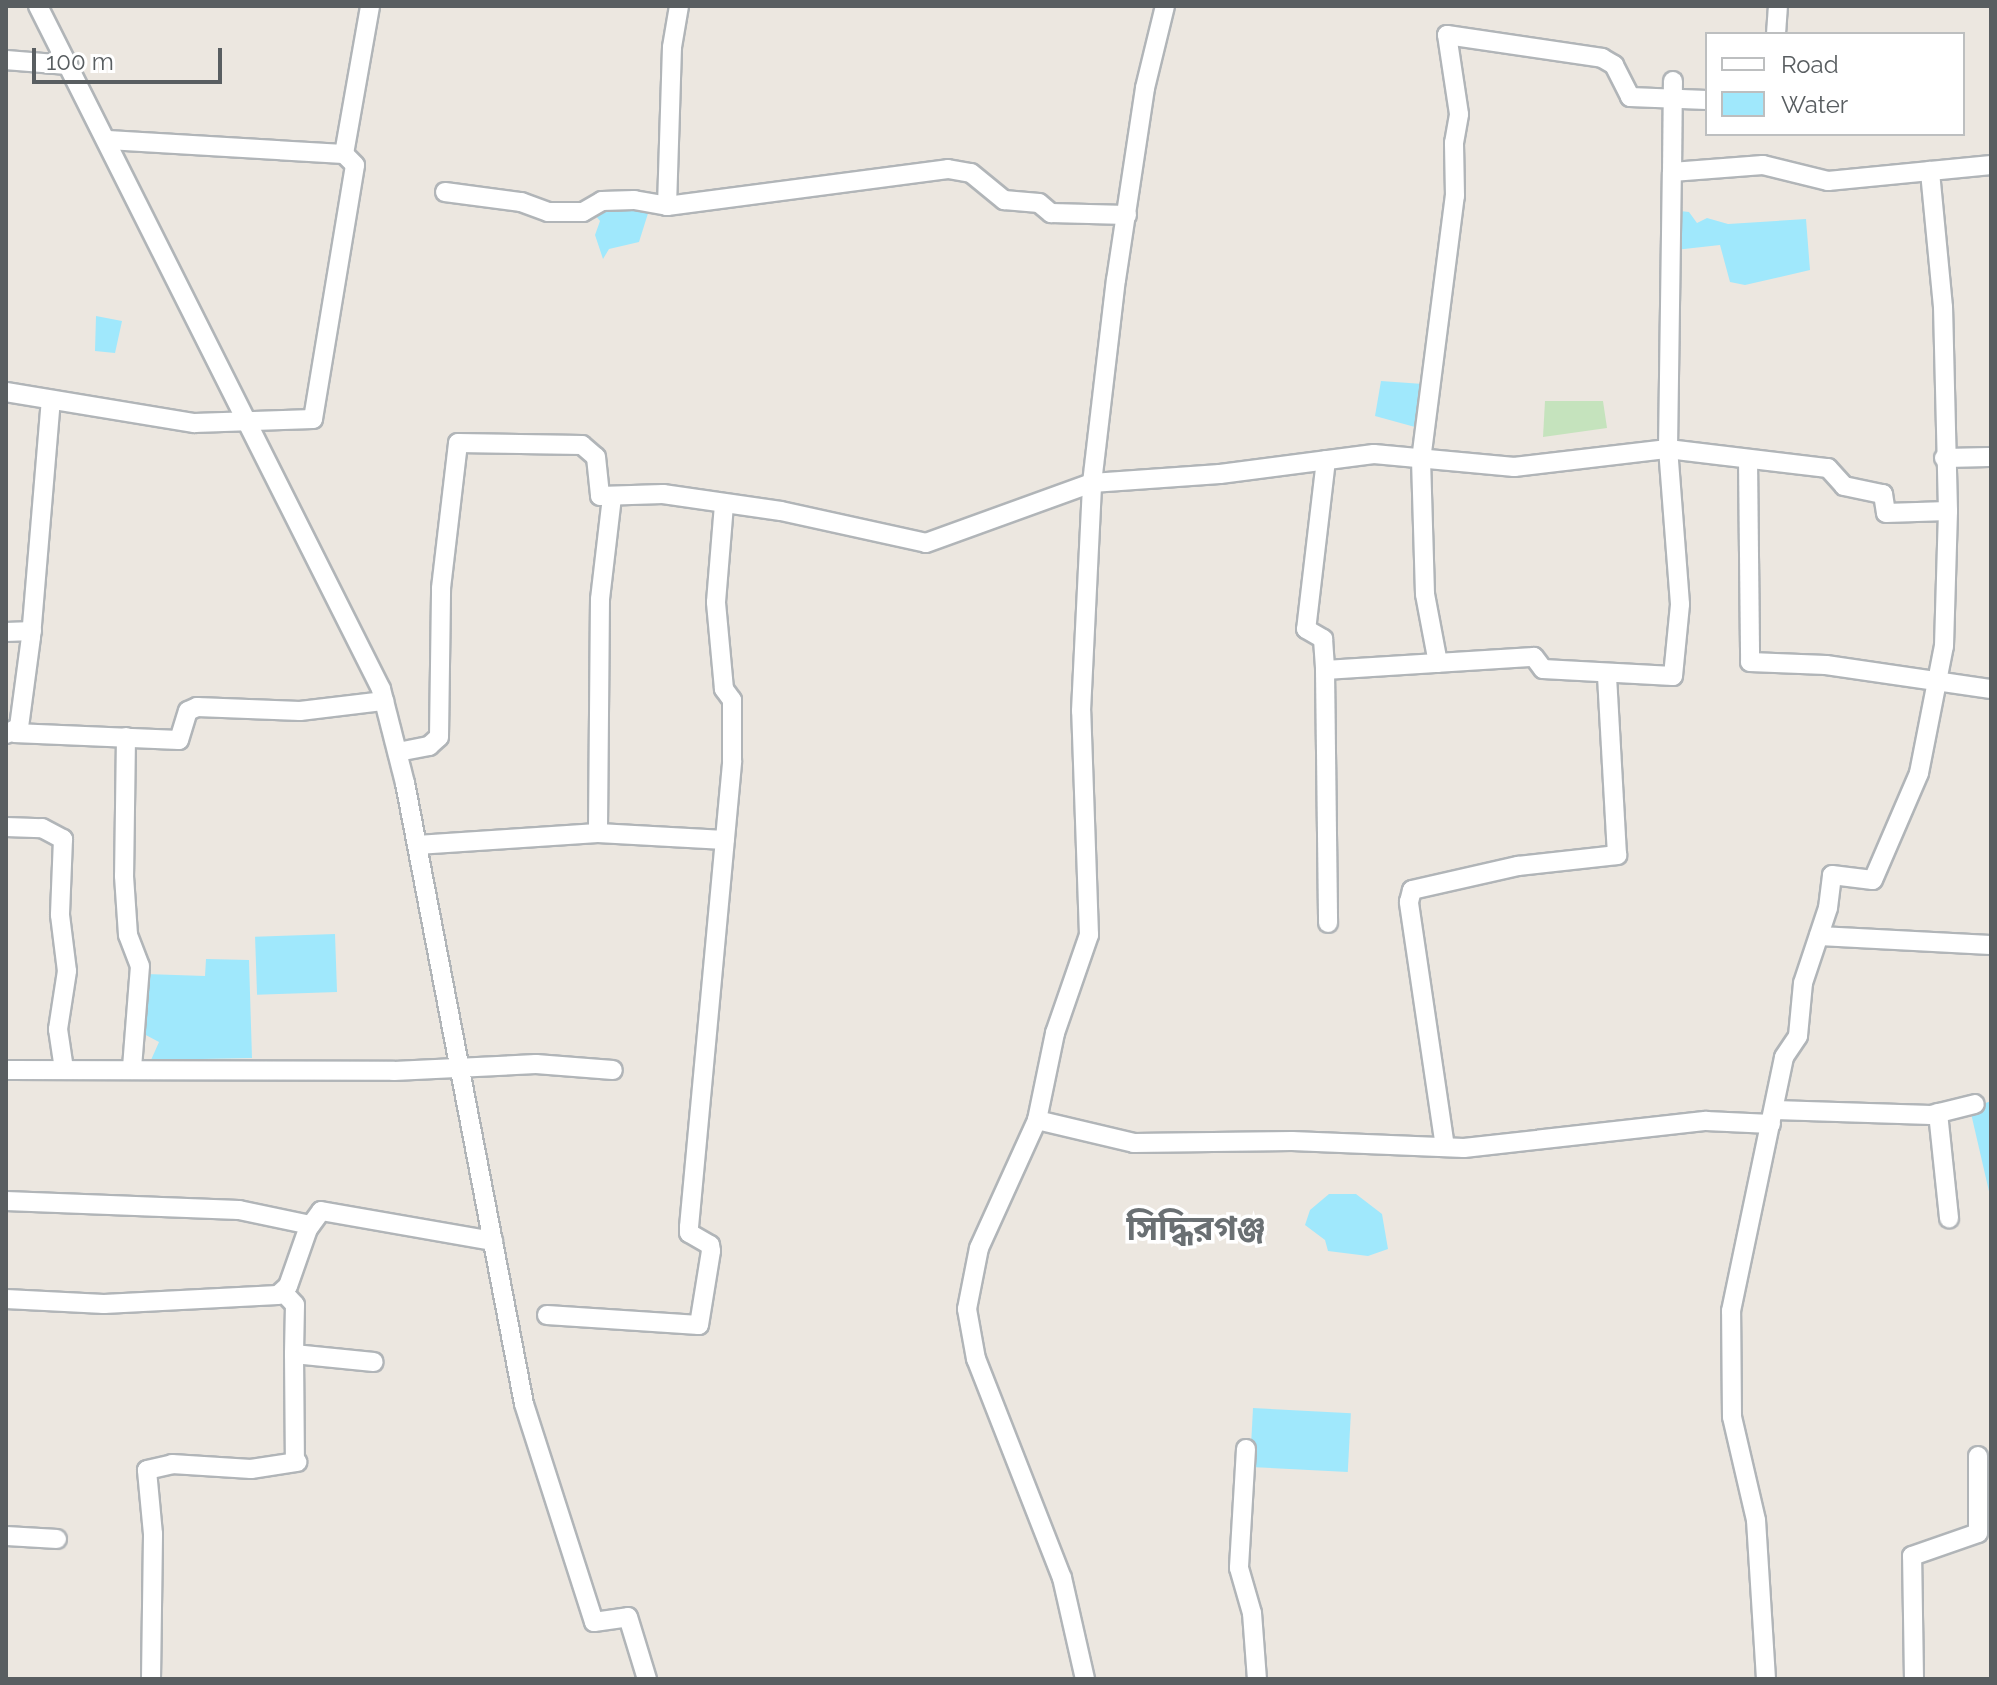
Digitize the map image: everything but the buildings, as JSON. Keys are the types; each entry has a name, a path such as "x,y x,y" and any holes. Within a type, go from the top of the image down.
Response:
{"street":[{"path":"38,6 108,140 384,701 417,845 524,1404 594,1622 628,1617 647,1679"},
{"path":"344,154 370,6"},
{"path":"667,206 672,47 679,6"},
{"path":"1085,1679 1046,1530 968,1331 969,1283 979,1248 1037,1120 1055,1033 1091,917 1081,711 1092,483 1145,88 1165,6"},
{"path":"1776,32 1778,6"},
{"path":"1438,663 1425,594 1421,460 1455,196 1454,143 1459,114 1447,35 1602,58 1614,65 1630,97 1705,100"},
{"path":"6,60 68,65"},
{"path":"1325,670 1534,657 1543,669 1607,676 1673,676 1680,604 1668,449 1673,81"},
{"path":"6,392 160,419 248,424 298,423 318,413 355,165 344,154 108,140"},
{"path":"1672,172 1763,165 1828,181 1991,165"},
{"path":"445,192 521,202 548,212 583,212 602,201 634,200 667,206 948,169 971,173 1004,200 1039,203 1051,213 1127,215"},
{"path":"1766,1679 1756,1520 1732,1417 1731,1311 1784,1057 1798,1036 1803,983 1819,936 1832,875 1873,880 1919,773 1944,646 1948,511 1944,458 1943,307 1930,171"},
{"path":"51,401 32,631 10,733 179,740 188,711 197,707 300,711 384,701"},
{"path":"398,752 429,746 439,737 441,588 458,443 582,445 596,457 600,496 663,494 781,511 926,543 1092,483 1156,481 1374,454 1514,467 1668,449 1828,468 1844,486 1883,494 1886,513 1948,511"},
{"path":"1944,458 1991,457"},
{"path":"1748,459 1750,662 1826,665 1991,689"},
{"path":"1326,460 1306,629 1323,639 1328,923"},
{"path":"598,833 600,599 612,497"},
{"path":"547,1315 699,1325 711,1251 710,1245 689,1233 689,1227 722,918 732,700 724,689 716,602 724,504"},
{"path":"6,632 32,631"},
{"path":"1445,1147 1412,928 1412,890 1518,866 1617,855 1607,676"},
{"path":"126,737 124,876 128,935 140,966 132,1068"},
{"path":"6,827 42,828 63,839 60,915 67,971 58,1029 64,1069"},
{"path":"417,845 598,833 725,840"},
{"path":"1819,936 1991,945"},
{"path":"6,1070 460,1068 536,1064 613,1070"},
{"path":"1037,1120 1134,1143 1292,1141 1445,1147 1706,1121 1938,1113 1975,1104"},
{"path":"1938,1113 1949,1218"},
{"path":"6,1201 239,1210 310,1225"},
{"path":"284,1293 310,1225 321,1211 493,1241"},
{"path":"6,1299 104,1304 284,1293"},
{"path":"151,1679 153,1534 147,1470 172,1464 251,1469 296,1462 295,1305 284,1293"},
{"path":"294,1354 374,1362"},
{"path":"1246,1449 1239,1568 1252,1613 1257,1679"},
{"path":"1914,1679 1912,1556 1978,1533 1978,1456"},
{"path":"6,1536 57,1539"}],"green space":[{"path":"1545,401 1603,401 1607,428 1543,437"}],"water":[{"path":"650,207 639,242 609,249 603,259 595,235 600,221 590,209"},
{"path":"1680,211 1689,212 1697,223 1707,218 1728,224 1806,219 1810,270 1745,285 1730,282 1720,245 1675,250"},
{"path":"96,316 122,321 115,353 95,351"},
{"path":"1381,381 1423,384 1415,427 1375,416"},
{"path":"335,934 337,992 257,995 255,937"},
{"path":"206,959 249,960 252,1058 151,1060 159,1042 142,1033 146,974 205,976"},
{"path":"1991,1101 1991,1200 1970,1109"},
{"path":"1329,1194 1356,1194 1382,1214 1388,1249 1368,1256 1328,1251 1325,1240 1305,1225 1310,1210"},
{"path":"1253,1408 1351,1413 1348,1472 1250,1467"}],"district":[{"name":"সিদ্ধিরগঞ্জ","path":"1196,1229"}]}
